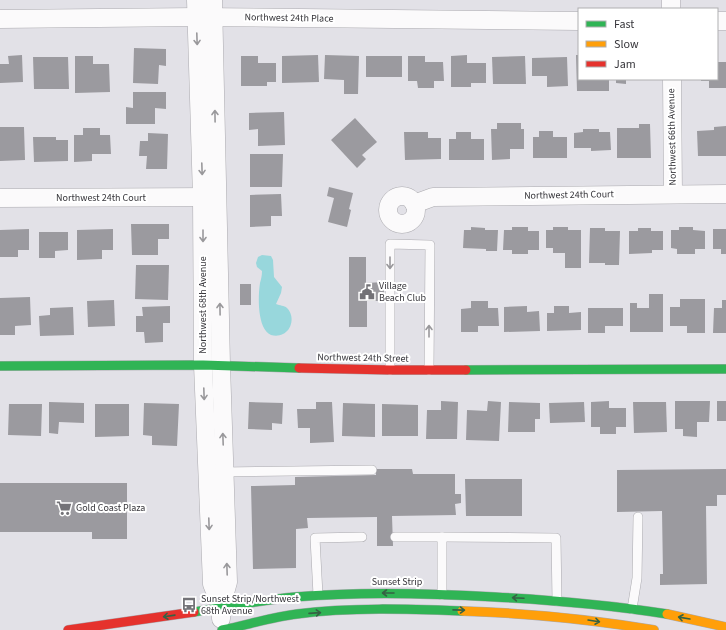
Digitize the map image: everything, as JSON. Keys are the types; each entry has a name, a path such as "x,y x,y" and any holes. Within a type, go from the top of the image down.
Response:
{"street":[{"name":"Northwest 24th Place","path":"0,19 205,9 578,21"},
{"name":"Northwest 68th Avenue","path":"205,9 210,197 221,365 216,472"},
{"name":"Northwest 66th Avenue","path":"672,80 673,194"},
{"name":"Northwest 24th Court","path":"414,204 433,197 726,194"},
{"name":"Northwest 68th Avenue","path":"210,197 203,365 228,582 221,607 222,630"},
{"name":"Northwest 24th Court","path":"0,198 210,197"},
{"name":"Northwest 24th Street","path":"0,366 221,365 390,370 726,369"},
{"name":"Sunset Strip","path":"68,630 190,614 221,607 266,600 318,595 373,593 442,593 557,600 632,609 726,627"},
{"path":"222,630 298,614 384,609 506,612 556,616 654,630"}],"lane":[{"path":"390,370 390,244 430,245 429,370"},
{"path":"216,472 372,470"},
{"path":"632,609 637,578 638,517"},
{"path":"318,595 315,538 362,536"},
{"path":"395,537 556,538 557,600 555,626"},
{"path":"442,537 442,610"}],"water":[{"path":"262,255 271,256 273,260 274,277 282,287 276,304 286,307 292,319 289,329 283,334 276,336 266,332 261,319 259,296 262,271 257,267 256,263 258,257"}],"building":[{"path":"134,48 166,49 166,66 159,65 158,84 133,83"},
{"path":"22,55 23,82 0,83 0,64 9,64 8,56"},
{"path":"318,55 319,82 282,83 282,56"},
{"path":"325,55 359,56 358,94 344,94 344,80 324,79"},
{"path":"467,55 467,63 486,63 486,83 471,83 471,87 451,87 451,56"},
{"path":"576,55 578,55 578,80 609,80 609,91 577,91"},
{"path":"75,56 93,56 93,64 109,64 110,92 75,93"},
{"path":"241,56 258,56 258,63 276,63 276,82 267,82 267,86 241,86"},
{"path":"366,56 402,56 402,77 366,77"},
{"path":"408,56 425,56 425,62 443,62 444,81 434,81 434,88 418,88 417,81 408,81"},
{"path":"525,56 526,84 493,84 492,57"},
{"path":"33,57 68,57 69,89 34,89"},
{"path":"567,57 568,86 547,87 547,76 532,76 532,58"},
{"path":"718,62 726,62 726,88 709,88 709,81 701,81 718,80"},
{"path":"616,80 626,80 626,84 616,83"},
{"path":"133,92 166,92 166,109 155,108 155,124 126,124 126,107 133,108"},
{"path":"284,112 285,145 258,146 258,129 249,130 249,113"},
{"path":"355,118 377,142 362,155 366,159 357,168 331,140"},
{"path":"497,123 521,123 521,129 524,129 524,149 510,149 510,159 492,160 491,129 497,129"},
{"path":"639,124 650,124 651,158 617,158 617,128 639,128"},
{"path":"726,126 726,156 698,156 697,131 714,130 714,127"},
{"path":"0,127 24,127 25,160 0,161"},
{"path":"83,128 100,128 100,135 110,135 111,154 92,154 92,161 74,162 74,135 83,135"},
{"path":"583,129 599,129 599,132 610,132 611,150 591,151 591,148 574,148 574,133 583,132"},
{"path":"539,131 553,131 553,137 567,137 567,158 533,158 533,137 539,137"},
{"path":"404,132 428,132 428,138 441,138 441,159 405,160"},
{"path":"456,132 471,132 471,139 484,139 484,160 449,160 449,139 456,139"},
{"path":"148,133 168,134 167,169 146,169 147,156 139,156 140,141 148,141"},
{"path":"33,137 56,137 56,140 68,140 68,161 34,162"},
{"path":"250,154 283,154 282,187 250,187"},
{"path":"329,187 353,193 347,227 328,222 334,198 327,196"},
{"path":"281,194 282,216 271,216 271,226 250,227 250,195"},
{"path":"131,224 169,224 169,239 158,239 158,255 132,255"},
{"path":"471,227 485,228 485,230 498,230 497,251 463,248 464,230 471,230"},
{"path":"512,227 528,227 528,231 539,231 539,250 528,250 528,254 512,254 512,250 503,250 504,230 512,230"},
{"path":"553,227 568,227 568,230 581,230 581,268 565,268 565,253 553,253 553,248 546,248 546,230 553,230"},
{"path":"679,227 693,227 693,230 705,231 705,249 695,249 695,254 677,254 677,249 671,248 671,230 679,230"},
{"path":"590,228 605,228 605,231 620,231 619,265 589,263"},
{"path":"638,228 651,228 651,231 663,231 663,250 652,250 652,253 629,254 629,231 638,231"},
{"path":"29,229 29,250 18,250 18,257 0,257 0,230"},
{"path":"113,229 113,250 102,250 102,259 77,260 77,230"},
{"path":"713,229 726,229 726,254 721,254 721,249 713,249"},
{"path":"39,232 68,232 68,250 55,251 55,258 39,258"},
{"name":"Village Beach Club","path":"349,257 366,257 366,283 384,282 384,301 367,301 367,327 349,327"},
{"path":"136,265 169,265 168,300 135,299"},
{"path":"240,284 251,284 251,305 240,305"},
{"path":"649,294 663,294 663,332 630,332 630,303 637,303 637,308 649,308"},
{"path":"30,297 31,325 15,326 15,335 0,335 0,298"},
{"path":"680,299 705,299 705,333 687,333 687,326 670,326 670,307 680,307"},
{"path":"114,300 115,326 88,327 87,301"},
{"path":"722,300 726,300 726,333 713,333 714,308 722,308"},
{"path":"471,301 488,301 488,308 498,308 499,326 478,326 478,332 461,332 461,309 471,308"},
{"path":"170,306 170,323 163,323 163,342 145,343 144,332 136,332 136,316 143,316 142,307"},
{"path":"527,306 527,312 539,311 540,331 504,332 504,307"},
{"path":"554,306 569,306 569,313 581,312 581,330 547,331 547,313 554,313"},
{"path":"73,307 74,335 40,336 39,316 50,315 50,308"},
{"path":"588,308 623,308 623,326 605,326 605,333 588,333"},
{"path":"441,401 458,402 457,439 426,439 427,410 441,410"},
{"path":"488,401 501,402 499,441 466,440 467,410 487,411"},
{"path":"609,401 609,408 626,408 626,427 616,427 616,434 600,434 600,427 591,427 591,402"},
{"path":"675,401 710,401 709,422 697,422 697,437 683,436 683,429 675,429"},
{"path":"717,401 726,401 726,421 717,421"},
{"path":"49,402 84,403 84,423 59,422 58,434 49,433"},
{"path":"249,402 283,403 282,424 272,423 272,430 248,429"},
{"path":"316,402 332,402 334,442 310,443 310,428 298,428 297,409 316,409"},
{"path":"509,402 540,403 540,419 535,419 535,432 508,432"},
{"path":"584,402 585,422 550,423 549,403"},
{"path":"633,402 666,402 667,432 634,433"},
{"path":"144,403 179,404 177,446 152,445 152,436 143,435"},
{"path":"343,403 375,404 375,437 342,436"},
{"path":"9,404 42,404 41,436 8,435"},
{"path":"95,404 129,404 129,436 95,437"},
{"path":"382,404 418,405 418,436 382,436"},
{"path":"376,469 412,469 413,474 455,474 455,494 461,494 461,503 455,504 456,515 392,516 393,546 377,546 377,517 307,518 308,528 296,529 296,568 253,569 251,486 295,485 295,477 376,475"},
{"path":"726,469 726,495 717,495 717,506 706,506 707,584 660,585 660,574 663,574 662,511 617,512 617,470"},
{"path":"465,479 522,479 522,516 466,516"},
{"name":"Gold Coast Plaza","path":"0,483 127,483 127,539 92,539 92,532 0,532"}],"traffic: fast":[{"path":"0,366 203,365 299,368"},
{"path":"466,370 726,369"},
{"path":"194,612 295,597 395,593 445,594 603,605 667,614"},
{"path":"222,630 278,617 338,610 379,609 462,611"}],"traffic: slow":[{"path":"462,611 558,617 654,630"},
{"path":"667,614 726,627"}],"traffic: jam":[{"path":"299,368 466,370"},
{"path":"68,630 194,612"}],"place":[{"name":"Village Beach Club","path":"367,292"},
{"name":"Gold Coast Plaza","path":"64,508"},
{"name":"Sunset Strip/Northwest 68th Avenue","path":"189,605"}]}
